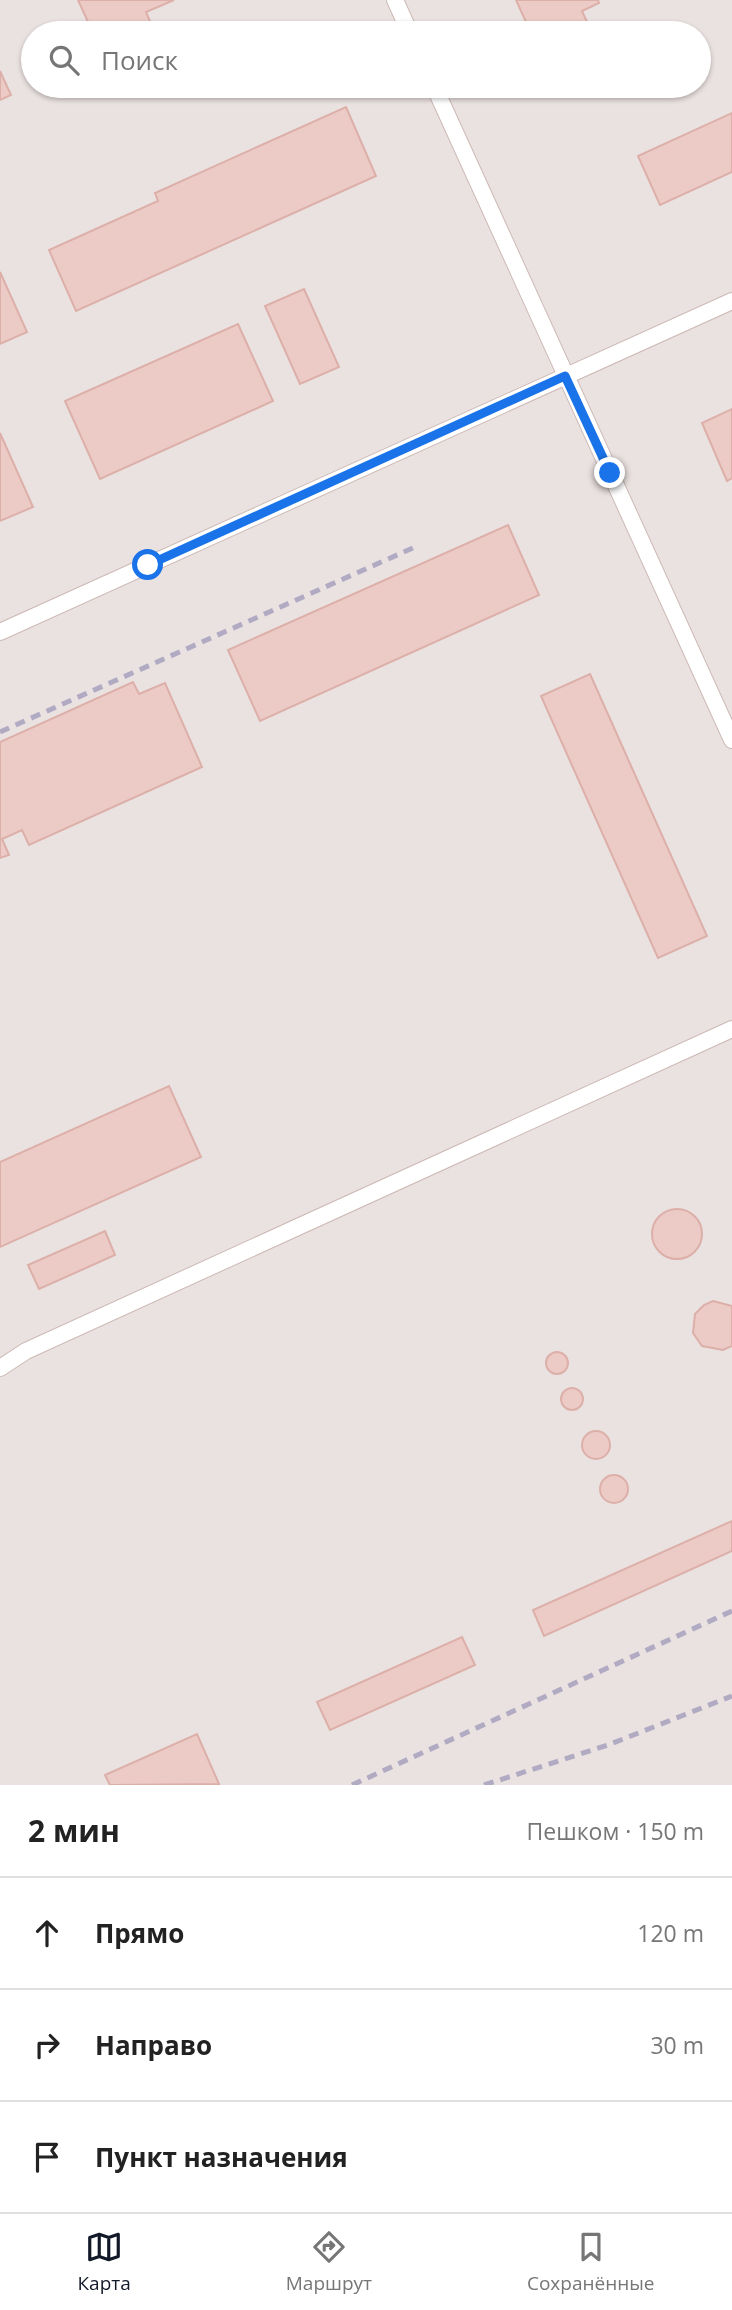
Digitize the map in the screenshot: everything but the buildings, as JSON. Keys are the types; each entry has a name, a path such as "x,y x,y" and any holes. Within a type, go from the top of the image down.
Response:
{"lane":[{"path":"395,0 405,21"},
{"path":"439,98 732,740"},
{"path":"0,632 732,300"},
{"path":"0,1368 26,1351 732,1029"}],"shaded area":[{"path":"0,0 732,0 732,1785 0,1785"}],"railway":[{"path":"0,732 415,547"},
{"path":"352,1785 732,1611"},
{"path":"484,1785 608,1745 732,1696"}],"route":[{"path":"148,565 565,376 610,473"}]}
